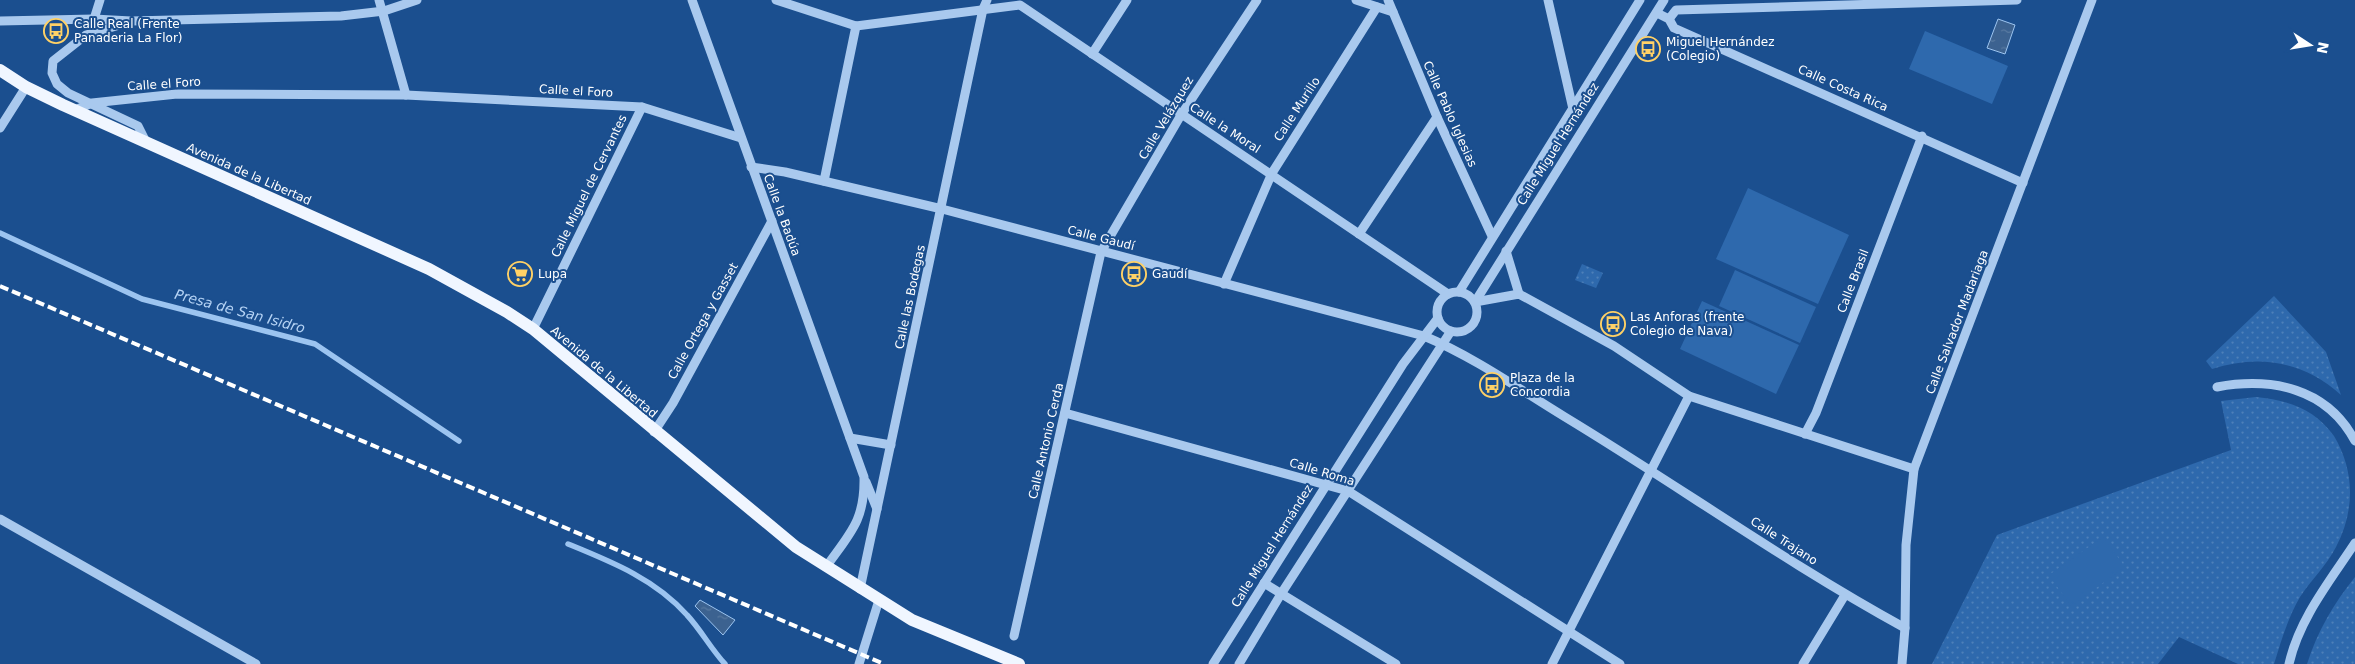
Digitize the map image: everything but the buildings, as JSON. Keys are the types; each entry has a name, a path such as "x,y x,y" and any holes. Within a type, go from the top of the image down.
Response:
{"main road":[{"name":"Avenida de la Libertad","path":"3,74 75,110 429,269 507,312 533,329 654,432 796,547 912,620 1019,664"}],"street":[{"path":"94,18 100,0"},
{"path":"379,0 384,11 406,95"},
{"path":"0,21 94,18 131,21 341,16 384,11 416,0"},
{"name":"Calle la Badúa","path":"692,0 864,477 864,494 858,522 826,567"},
{"path":"776,0 856,26 824,181"},
{"name":"Calle las Bodegas","path":"860,589 983,9 987,0"},
{"path":"1092,54 1127,0"},
{"name":"Calle Velázquez","path":"1101,252 1181,115 1257,0"},
{"path":"1356,0 1393,12"},
{"name":"Calle Pablo Iglesias","path":"1388,0 1437,117 1492,236"},
{"path":"1548,0 1573,109"},
{"name":"Calle Miguel Hernández","path":"1459,292 1640,0"},
{"name":"Calle Miguel Hernández","path":"1475,302 1664,0"},
{"path":"1669,19 1676,10 2018,0"},
{"name":"Calle Salvador Madariaga","path":"1902,664 1905,628 1906,545 1914,469 2092,0"},
{"name":"Calle la Moral","path":"856,26 1020,5 1181,115 1272,173 1448,294"},
{"name":"Calle Murillo","path":"1224,284 1272,173 1377,7"},
{"name":"Calle Costa Rica","path":"1657,13 1669,19 1674,28 1922,136 2023,183"},
{"name":"Avenida de la Libertad","path":"131,21 86,35 53,61 52,73 57,84 68,93 138,126 146,142"},
{"path":"0,128 26,87"},
{"name":"Calle el Foro","path":"75,110 92,103 177,94 406,95 642,107 741,138"},
{"name":"Calle Miguel de Cervantes","path":"533,329 642,107"},
{"path":"1359,234 1437,117"},
{"name":"Calle Brasil","path":"1805,434 1816,413 1922,136"},
{"name":"Calle Gaudí","path":"751,167 824,181 942,209 1424,336 1442,344"},
{"name":"Calle Ortega y Gasset","path":"654,432 672,403 772,220"},
{"path":"1506,251 1520,294"},
{"name":"Calle Antonio Cerda","path":"1014,636 1101,252"},
{"path":"1459,292 1468,295 1475,302 1478,312 1476,321 1469,328 1460,332 1450,331 1443,326 1438,318 1437,309 1441,300 1448,294 1459,292"},
{"path":"1475,302 1520,294 1614,346 1689,396 1914,469"},
{"name":"Calle Miguel Hernández","path":"1213,664 1403,364 1438,318"},
{"path":"1239,664 1281,594 1450,331"},
{"name":"Calle Trajano","path":"1442,344 1652,470 1845,595 1905,628"},
{"path":"2217,387 2260,382 2283,385 2303,392 2319,401 2335,414 2349,429 2355,441"},
{"path":"1552,664 1689,396"},
{"name":"Calle Roma","path":"1065,413 1348,491 1620,664"},
{"path":"850,438 891,445"},
{"path":"864,477 877,510"},
{"path":"0,519 256,664"},
{"path":"2289,664 2292,649 2312,607 2355,543"},
{"path":"1264,583 1396,664"},
{"path":"1802,664 1845,595"},
{"path":"859,664 879,600"}],"shaded area":[{"path":"1925,31 2008,66 1992,104 1909,69"},
{"path":"1748,188 1849,235 1818,304 1716,259"},
{"path":"1582,264 1603,273 1596,288 1575,280"},
{"path":"1735,270 1816,307 1800,343 1719,306"},
{"path":"2274,296 2326,352 2341,395 2312,374 2296,368 2280,364 2246,362 2212,369 2206,361"},
{"path":"1702,301 1799,345 1776,394 1680,349"},
{"path":"2256,397 2268,398 2300,408 2327,427 2341,449 2349,477 2350,491 2347,519 2336,547 2300,597 2285,630 2274,664 2238,664 2179,637 2158,664 1932,664 1997,535 2231,450 2221,401"},
{"path":"2103,537 2125,567 2071,606 2049,575"},
{"path":"2355,577 2355,664 2307,664 2327,618"}],"water":[{"path":"1998,19 2015,25 2005,54 1987,48"},
{"path":"700,600 735,620 723,635 695,606"}],"waterway":[{"name":"Presa de San Isidro","path":"0,233 142,299 315,344 459,441"},
{"name":"Presa de San Isidro","path":"568,544 617,565 661,591 687,615 725,664"}],"railway":[{"path":"0,286 884,664"}],"place":[{"name":"Calle Real (Frente Panaderia La Flor)","path":"56,31"},
{"name":"Miguel Hernández (Colegio)","path":"1648,49"},
{"name":"Lupa","path":"520,274"},
{"name":"Gaudí","path":"1134,274"},
{"name":"Las Anforas (frente Colegio de Nava)","path":"1613,324"},
{"name":"Plaza de la Concordia","path":"1492,385"}]}
